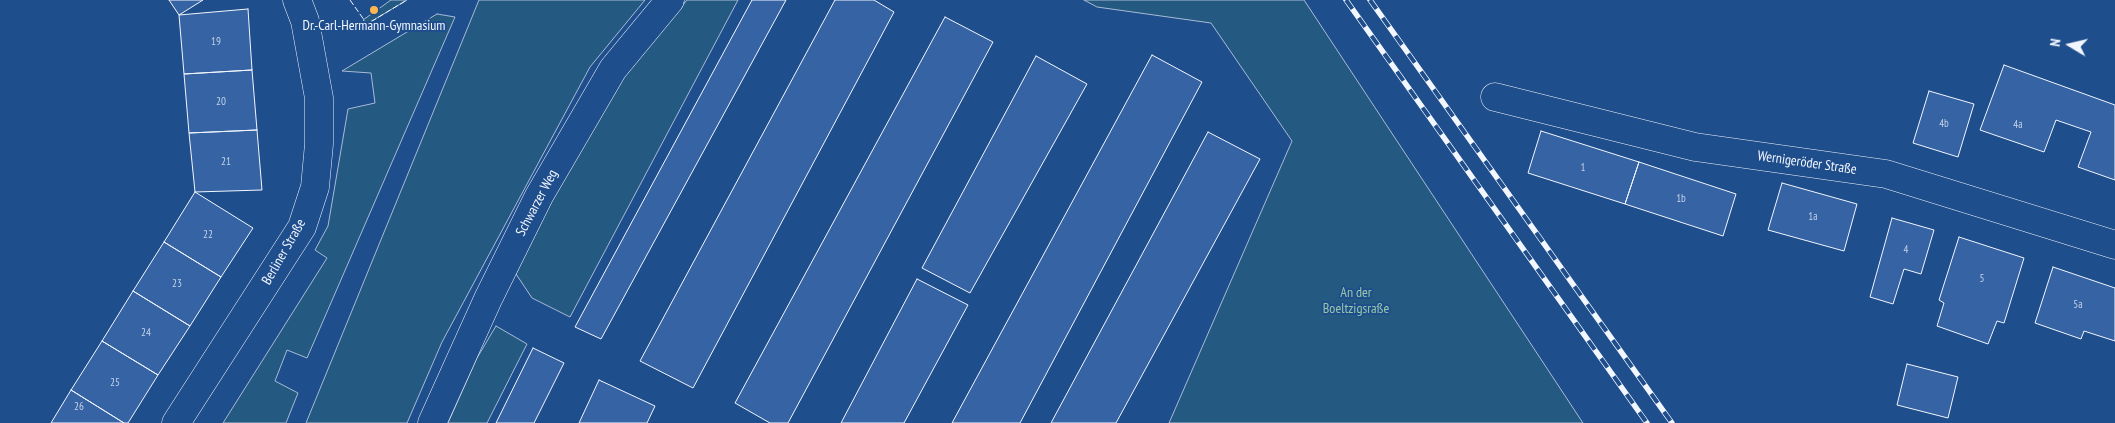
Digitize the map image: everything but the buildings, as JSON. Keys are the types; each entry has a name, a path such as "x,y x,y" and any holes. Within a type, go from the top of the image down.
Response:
{"street":[{"name":"Berliner Straße","path":"176,423 302,227 315,187 319,144 319,98 305,21 297,0"},
{"name":"Schwarzer Weg","path":"432,423 488,299 539,196 613,69 670,0"},
{"name":"Wernigeröder Straße","path":"1496,97 1695,147 1886,174 2115,245"}],"green space":[{"path":"391,0 407,0 367,24 363,20"},
{"path":"479,0 645,0 590,67 442,342 407,423 306,423"},
{"path":"687,0 738,0 570,317 532,298 516,274 532,237 612,91"},
{"name":"An der Boeltzigsraße","path":"1084,0 1304,0 1583,423 1169,423 1292,141 1211,23 1097,7"},
{"path":"437,14 455,17 307,358 287,350 275,381 298,393 286,423 223,423 327,258 315,250 328,226 348,109 375,103 371,73 342,71"},
{"path":"496,326 527,344 487,423 448,423 477,358"}],"railway":[{"path":"1346,0 1647,423"},
{"path":"1370,0 1672,423"}],"fence":[{"path":"350,0 367,24 407,0"}],"place":[{"name":"Dr.-Carl-Hermann-Gymnasium","path":"374,10"}]}
